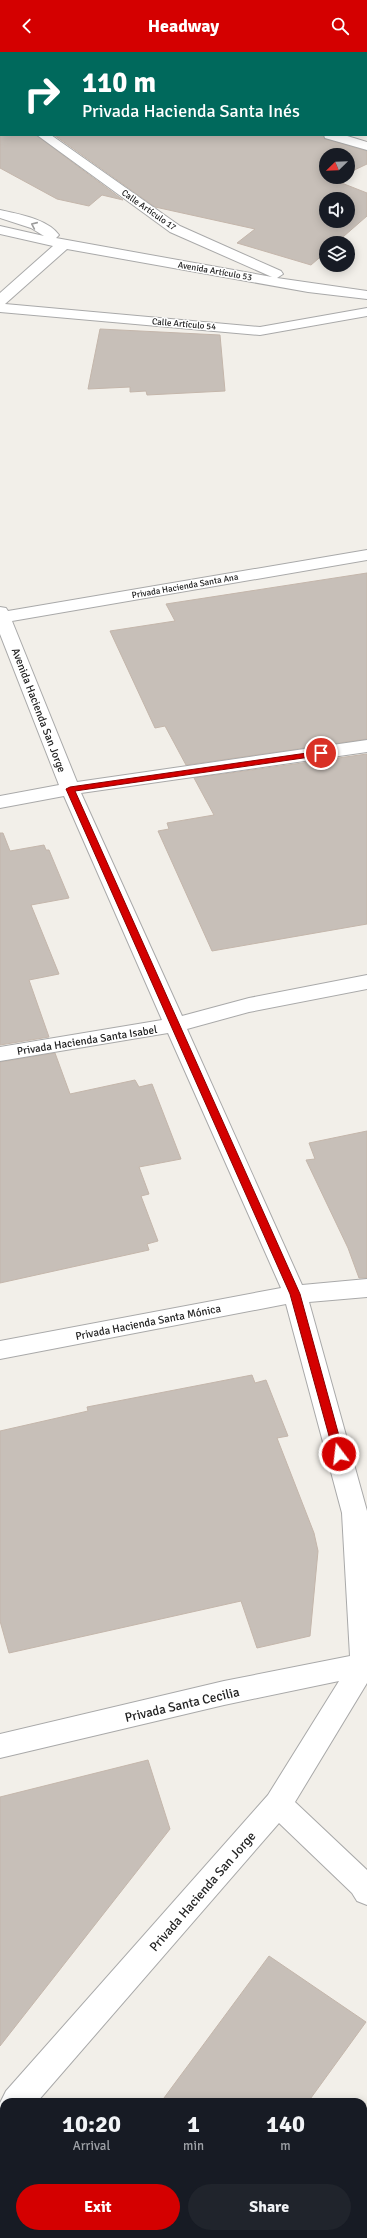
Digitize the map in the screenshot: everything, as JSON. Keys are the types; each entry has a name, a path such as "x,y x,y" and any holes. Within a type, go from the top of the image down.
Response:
{"street":[{"name":"Calle Artículo 17","path":"44,136 175,229 308,288"},
{"path":"333,136 367,146"},
{"path":"0,214 36,225 64,244 0,301"},
{"name":"Avenida Artículo 53","path":"0,230 20,236 308,288 367,295"},
{"name":"Calle Artículo 54","path":"0,308 260,331 367,312"},
{"name":"Privada Hacienda Santa Ana","path":"1,616 367,555"},
{"name":"Avenida Hacienda San Jorge","path":"1,616 70,789 295,1294 355,1513 366,1664"},
{"path":"0,802 70,789 367,746"},
{"name":"Privada Hacienda Santa Isabel","path":"0,1054 175,1025 249,1005 367,982"},
{"name":"Privada Hacienda Santa Mónica","path":"0,1350 295,1294 367,1288"},
{"name":"Privada Santa Cecilia","path":"0,1746 224,1693 366,1664"},
{"name":"Privada Hacienda San Jorge","path":"21,2098 278,1804 366,1664"},
{"path":"278,1804 362,1884 367,1892"}],"building":[{"path":"0,136 37,136 123,200 102,195 89,206 57,199 0,168"},
{"path":"55,136 324,136 325,139 367,151 367,164 355,170 355,148 319,148 319,184 344,184 367,193 367,216 355,226 355,192 319,192 319,228 353,228 344,236 319,236 319,258 311,265 237,243 255,229 155,207"},
{"path":"100,329 220,335 225,391 147,395 146,391 130,392 130,387 88,389"},
{"path":"367,573 367,739 186,765 165,726 155,728 110,631 175,621 166,604"},
{"path":"367,754 367,924 212,951 158,831 169,829 167,823 214,815 194,778"},
{"path":"0,833 3,833 10,851 44,845 46,850 49,850 69,898 31,905 59,974 29,980 49,1037 0,1045"},
{"path":"55,1053 70,1094 135,1080 139,1087 152,1084 181,1159 139,1167 149,1194 141,1196 158,1241 147,1244 149,1250 0,1283 0,1062"},
{"path":"367,1131 367,1278 359,1278 348,1248 306,1160 315,1159 309,1143"},
{"path":"252,1375 255,1383 266,1380 288,1436 277,1438 314,1533 318,1551 310,1636 257,1648 241,1601 9,1653 0,1621 0,1431 88,1411 87,1407"},
{"path":"148,1760 170,1829 0,2046 0,1797"},
{"path":"269,1956 366,2022 311,2098 164,2098"}],"route":[{"path":"321,753 152,779 70,789 295,1294 339,1454"}]}
